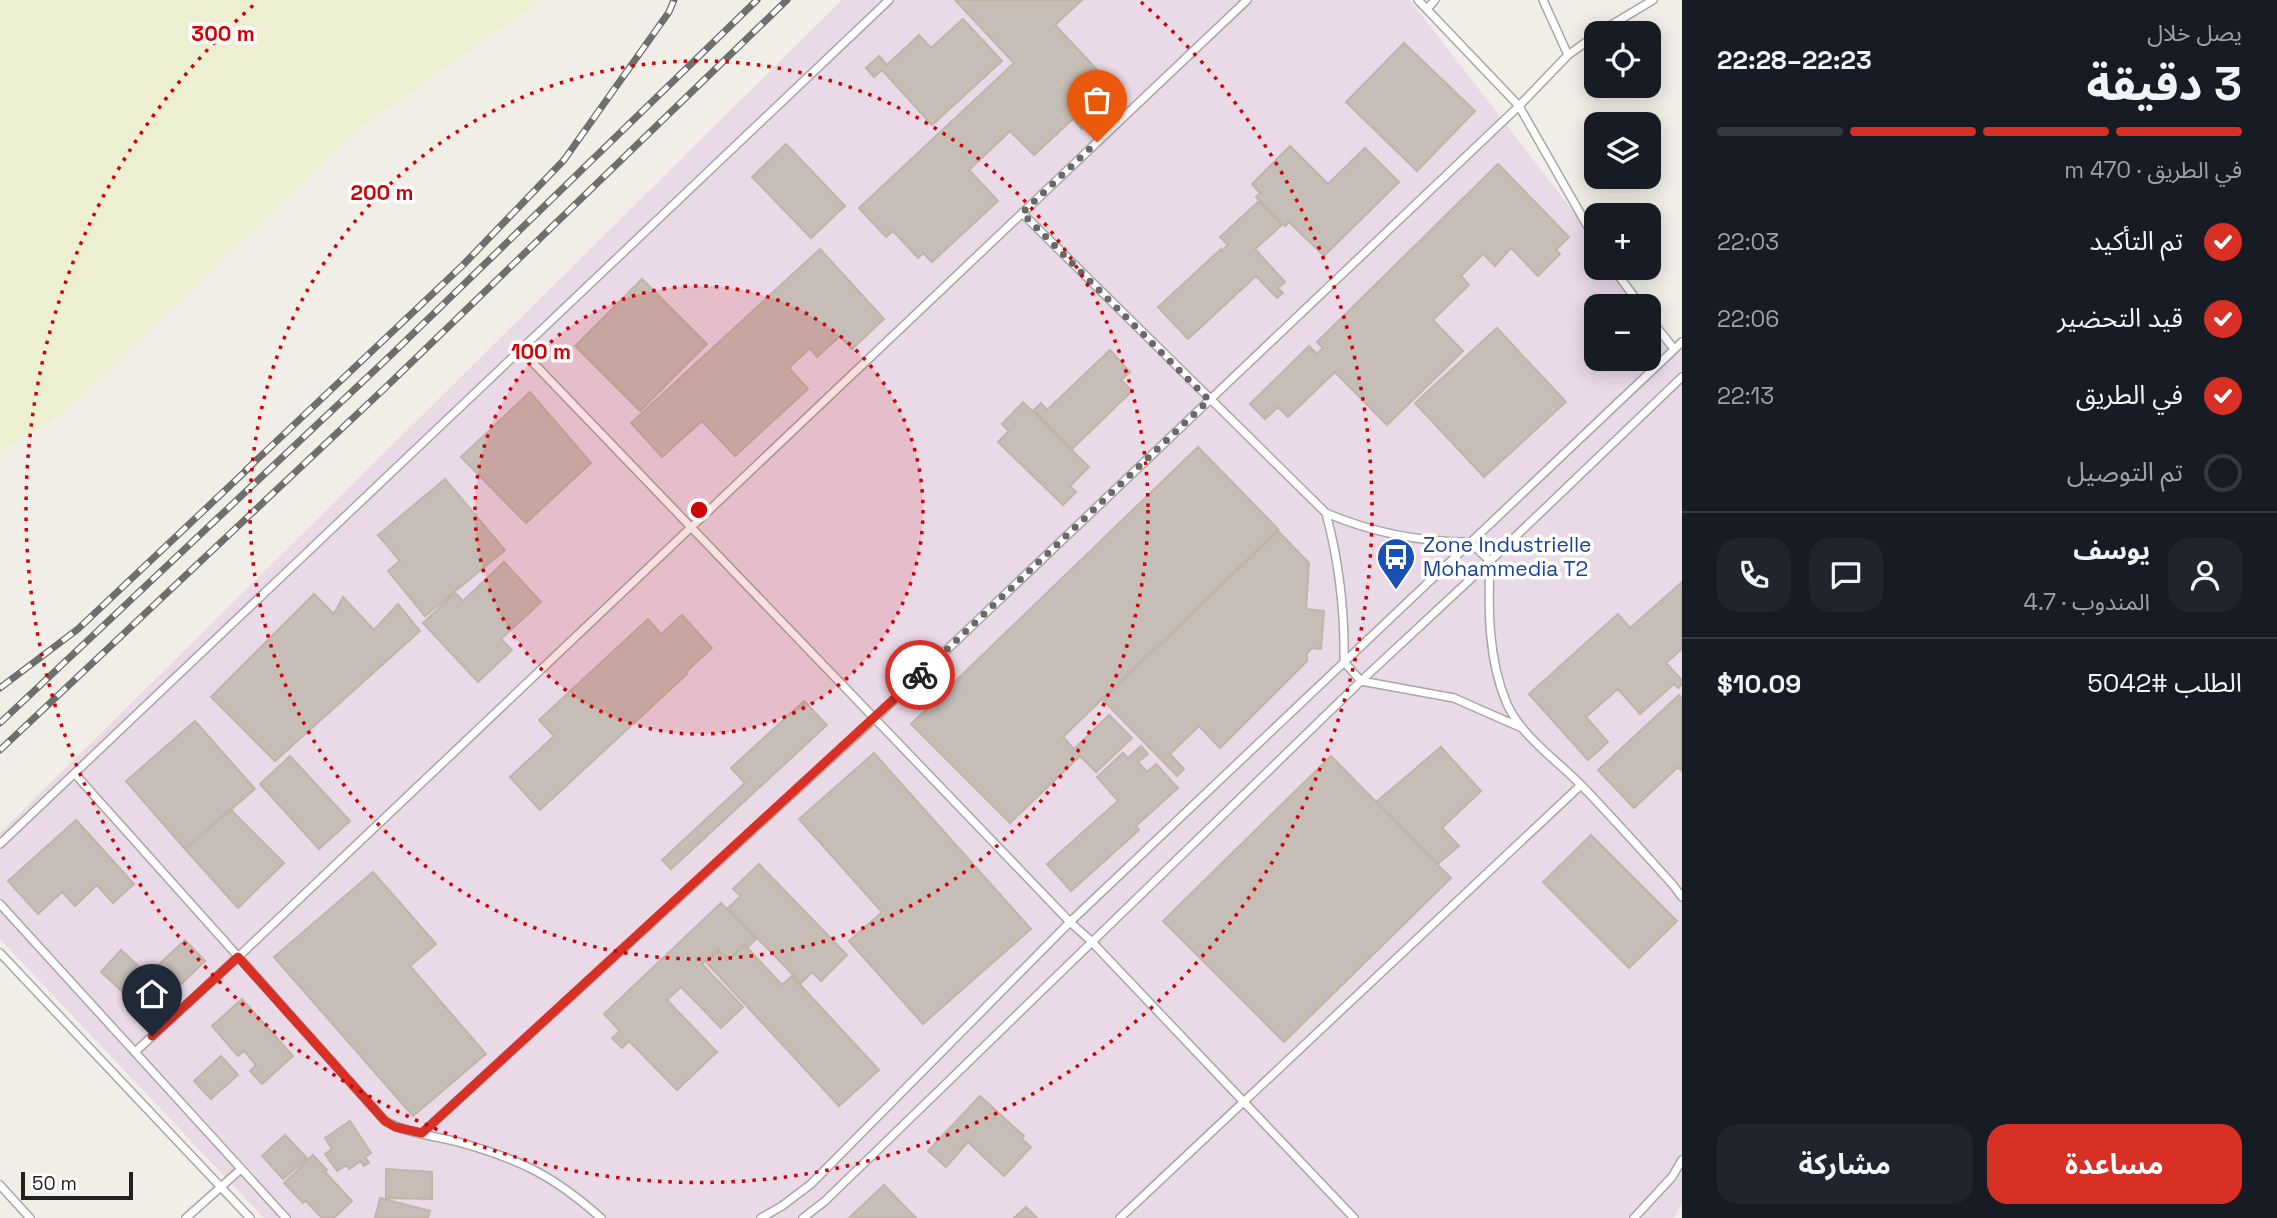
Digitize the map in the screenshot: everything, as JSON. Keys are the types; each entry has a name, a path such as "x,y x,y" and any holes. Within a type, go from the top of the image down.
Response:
{"lane":[{"path":"0,844 889,0"},
{"path":"135,1052 1247,0"},
{"path":"1418,0 1519,106 1584,220"},
{"path":"1427,9 1436,0"},
{"path":"1543,0 1568,55"},
{"path":"1618,21 1653,0"},
{"path":"422,1133 875,718 1519,106 1568,55 1584,43"},
{"path":"1022,213 1326,513 1392,535 1431,541 1470,542 1490,561 1489,612 1494,659 1507,705 1522,728 1581,785 1682,897"},
{"path":"1661,332 1674,349"},
{"path":"761,1218 811,1184 1070,922 1682,342"},
{"path":"520,349 1354,1218"},
{"path":"803,1218 825,1201 1361,681 1682,377"},
{"path":"1326,513 1342,591 1344,662 1361,681 1454,698 1522,728"},
{"path":"75,774 385,1121 395,1127 498,1153 532,1167 561,1184 600,1218"},
{"path":"1120,1218 1581,785"},
{"path":"0,904 286,1218"},
{"path":"0,953 250,1218"},
{"path":"1634,1218 1672,1177 1682,1160"},
{"path":"186,1218 242,1169"},
{"path":"0,1185 30,1218"}],"shaded area":[{"path":"842,0 1410,0 1584,225 1584,280 1626,280 1637,294 1584,294 1584,371 1661,371 1661,325 1682,353 1682,1203 1674,1218 264,1218 0,939 0,833"}],"green space":[{"path":"0,0 541,0 358,129 60,417 0,451"}],"building":[{"path":"955,0 1082,0 1055,25 1120,94 1082,129 1073,119 1034,155 1010,131 969,170 998,201 932,262 923,253 918,258 893,231 886,237 859,208 1014,63"},
{"path":"963,19 1002,61 932,125 882,70 874,77 866,68 879,56 887,65 919,35 931,48"},
{"path":"1404,43 1475,111 1417,171 1346,102"},
{"path":"786,144 845,206 811,238 752,177"},
{"path":"1290,146 1328,184 1365,148 1399,182 1324,256 1289,222 1285,226 1256,197 1260,193 1252,184"},
{"path":"1498,164 1569,237 1556,250 1560,254 1538,276 1511,248 1495,266 1483,254 1461,276 1469,285 1433,320 1463,351 1387,425 1335,372 1288,417 1278,407 1265,419 1250,404 1309,346 1317,354 1323,348 1317,342"},
{"path":"1259,201 1282,225 1255,249 1285,282 1278,288 1283,293 1277,298 1256,276 1188,339 1158,307 1228,245 1220,237"},
{"path":"820,249 884,319 852,349 840,336 817,357 810,348 789,368 808,389 735,456 702,421 662,457 631,423"},
{"path":"642,279 707,344 640,411 575,346"},
{"path":"1497,328 1566,402 1484,477 1415,403"},
{"path":"1110,350 1130,372 1121,380 1132,391 1072,449 1034,410 1041,403 1047,410"},
{"path":"530,392 591,463 526,523 461,457"},
{"path":"1023,402 1089,467 1070,486 1076,492 1063,505 998,442 1009,431 1002,424"},
{"path":"1198,447 1278,529 1063,737 1074,749 1109,715 1132,738 1096,772 1080,756 1010,823 911,724"},
{"path":"445,479 505,550 425,616 388,571 400,561 378,535"},
{"path":"1278,531 1309,563 1306,609 1324,611 1321,649 1312,648 1307,653 1307,661 1220,748 1199,726 1170,754 1184,769 1177,776 1103,700"},
{"path":"504,562 541,602 501,639 512,650 478,682 423,623 455,593 463,601"},
{"path":"1682,582 1682,649 1666,663 1682,680 1682,684 1678,688 1674,684 1640,714 1618,689 1586,717 1608,742 1588,760 1529,694 1618,614 1630,628"},
{"path":"314,594 334,614 343,597 374,630 398,604 420,631 275,761 211,697"},
{"path":"682,615 712,648 540,810 510,777 554,736 539,720 648,619 661,634"},
{"path":"1679,695 1682,698 1682,771 1678,767 1634,808 1598,770"},
{"path":"804,701 827,725 671,869 662,860 745,783 731,768"},
{"path":"195,721 255,789 185,849 126,781"},
{"path":"1141,746 1148,754 1138,762 1147,772 1156,764 1178,788 1136,826 1139,830 1071,891 1047,864 1118,801 1097,777 1123,753 1128,758"},
{"path":"1441,747 1481,791 1442,828 1459,846 1438,864 1376,802"},
{"path":"874,753 1031,929 923,1024 849,941 882,912 799,819"},
{"path":"290,756 350,821 319,849 260,784"},
{"path":"1331,756 1451,878 1284,1042 1163,921"},
{"path":"230,809 284,863 238,908 185,849"},
{"path":"76,820 134,884 113,903 97,885 75,906 62,892 38,914 8,881"},
{"path":"1591,835 1677,921 1629,968 1543,882"},
{"path":"759,864 847,955 821,981 812,972 801,983 728,908 741,896 733,889"},
{"path":"373,872 436,944 410,966 486,1054 413,1116 274,957"},
{"path":"721,903 756,939 748,947 745,944 728,959 718,949 702,964 743,1007 721,1028 681,987 667,1000 717,1052 677,1090 629,1041 622,1048 612,1038 620,1031 604,1014"},
{"path":"185,940 205,961 175,990 154,969"},
{"path":"745,945 782,985 792,976 879,1070 839,1106 706,962 719,951 728,961"},
{"path":"121,950 143,970 123,992 101,972"},
{"path":"242,999 293,1056 262,1084 250,1071 256,1065 244,1051 238,1056 212,1026"},
{"path":"221,1056 238,1075 211,1099 194,1081"},
{"path":"980,1096 1024,1136 1022,1139 1031,1147 1004,1176 968,1142 946,1167 928,1151"},
{"path":"350,1121 371,1153 365,1157 369,1163 364,1166 361,1161 349,1169 347,1165 337,1171 325,1154 332,1149 325,1138"},
{"path":"285,1135 307,1158 283,1179 262,1156"},
{"path":"313,1155 352,1201 334,1218 322,1218 284,1183"},
{"path":"386,1169 432,1172 432,1199 386,1198"},
{"path":"884,1185 916,1218 849,1218"},
{"path":"380,1198 430,1211 428,1218 375,1218"},
{"path":"1026,1207 1037,1218 1014,1218"}],"railway":[{"path":"246,470 463,265 564,160 669,12 674,0"},
{"path":"0,723 392,354 757,0"},
{"path":"0,750 386,387 787,0"},
{"path":"0,688 78,629 252,465"}],"way so far":[{"path":"920,675 1209,400 1022,213 1097,142"}],"place":[{"name":"Zone Industrielle Mohammedia T2","path":"1396,591"}],"route":[{"path":"152,1036 238,957 375,1112 395,1127 422,1133 920,675"}]}
